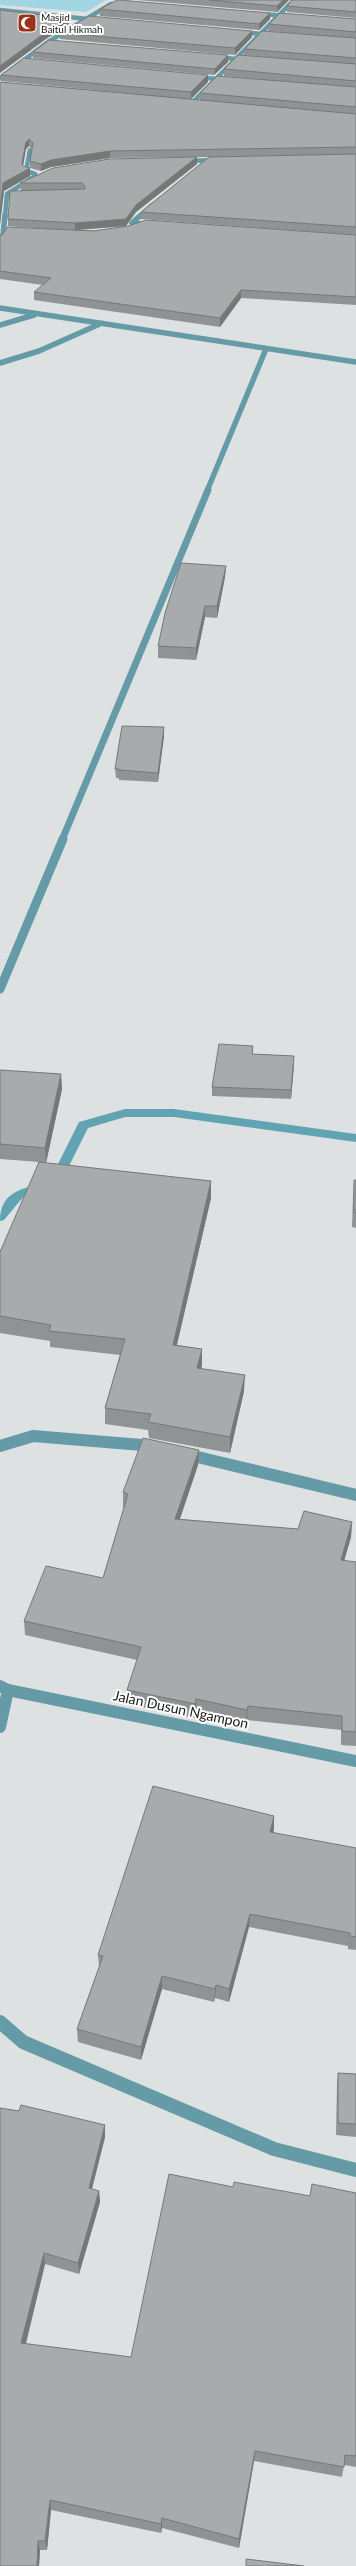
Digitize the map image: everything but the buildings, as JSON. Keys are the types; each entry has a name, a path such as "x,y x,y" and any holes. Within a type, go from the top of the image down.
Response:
{"street":[{"path":"192,103 294,0"},
{"path":"0,78 25,61 48,42 86,18 116,2"},
{"path":"0,10 93,19"},
{"path":"249,13 294,17"},
{"path":"237,32 276,36"},
{"path":"48,42 56,42"},
{"path":"206,56 253,60"},
{"path":"25,61 33,62"},
{"path":"191,77 230,80"},
{"path":"184,102 200,104"},
{"path":"7,194 41,175 26,171 30,150"},
{"path":"202,165 208,160"},
{"path":"178,161 224,160"},
{"path":"0,194 22,194"},
{"path":"0,240 4,230 7,194"},
{"path":"152,226 132,223 133,220 158,200"},
{"path":"136,230 144,225"},
{"path":"4,230 11,230"},
{"path":"0,308 356,362"},
{"path":"0,324 38,314"},
{"path":"0,363 39,351 103,323"},
{"path":"0,989 266,349"},
{"path":"0,1446 33,1436 152,1446 356,1495"},
{"path":"0,1727 4,1688"},
{"name":"Jalan Dusun Ngampon","path":"4,1688 356,1761"},
{"path":"0,2022 23,2042 274,2149 356,2170"}],"shaded area":[{"path":"0,0 106,0 86,12 0,5"}],"waterway":[{"path":"0,1217 20,1193 54,1185 83,1125 125,1113 174,1113 356,1138"}],"place":[{"name":"Masjid Baitul Hikmah","path":"27,23"}]}
